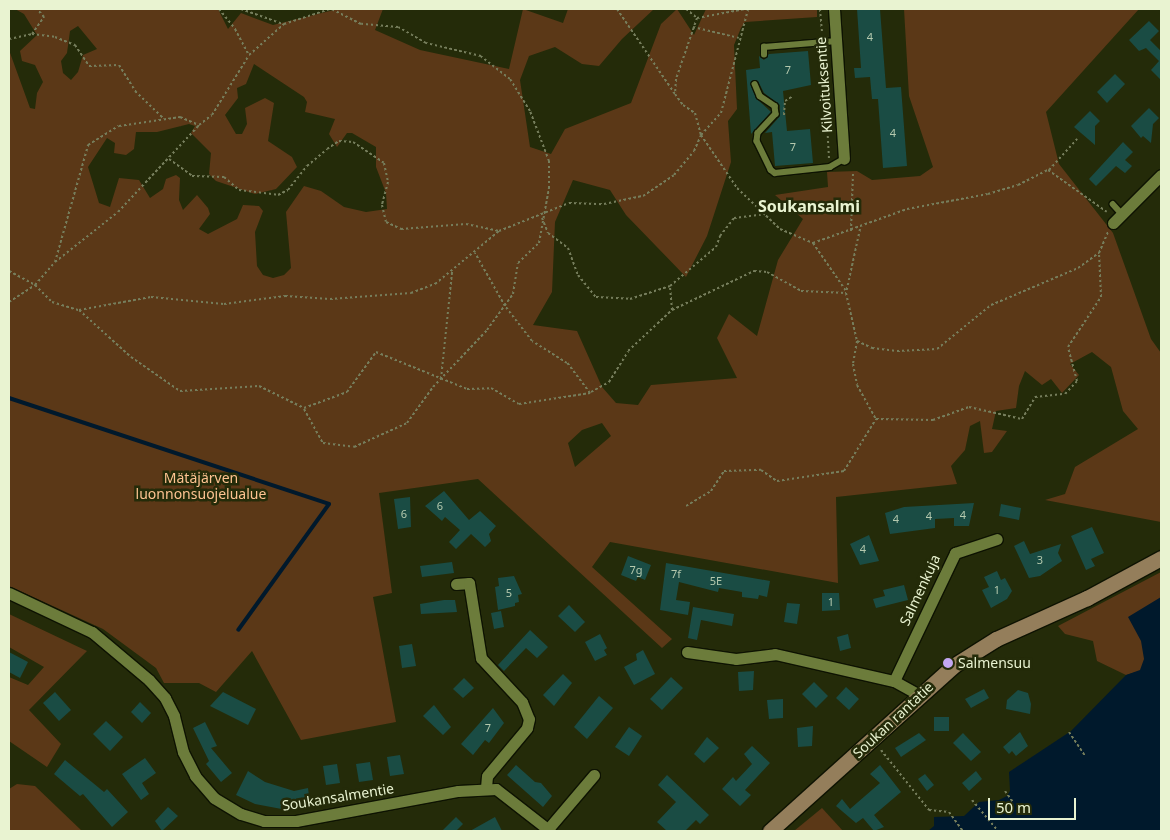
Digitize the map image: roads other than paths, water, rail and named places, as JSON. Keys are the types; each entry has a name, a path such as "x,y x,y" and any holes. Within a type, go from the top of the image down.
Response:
{"street":[{"name":"Kilvoituksentie","path":"834,9 844,158"},
{"path":"1117,218 1161,175"},
{"name":"Salmenkuja","path":"894,681 955,553 997,539"},
{"name":"Soukan rantatie","path":"770,831 953,666 996,639 1087,598 1161,558"},
{"path":"456,584 469,583 481,658 522,702 528,718 527,728 487,776 486,788 502,792 549,830 594,775"},
{"name":"Soukansalmentie","path":"9,593 92,632 149,680 165,698 174,716 183,752 195,776 214,798 241,814 264,821 296,821 486,788"},
{"path":"687,652 723,659 775,654 894,681 919,695"}],"lane":[{"path":"764,55 764,47 837,41"},
{"path":"755,84 760,96 775,106 776,114 758,133 757,140 771,170 775,173 830,167 844,158"},
{"path":"1113,204 1117,218"}],"water":[{"path":"1161,597 1161,831 928,831 934,826 934,817 964,816 979,802 999,800 1007,796 1010,791 1009,772 1071,731 1126,675 1140,670 1144,659 1141,641 1128,617"}],"waterway":[{"path":"9,398 329,504 238,630"}],"place":[{"name":"Salmensuu","path":"948,663"}],"district":[{"name":"Soukansalmi","path":"809,206"}],"park label":[{"name":"Mätäjärven luonnonsuojelualue","path":"201,486"}]}
